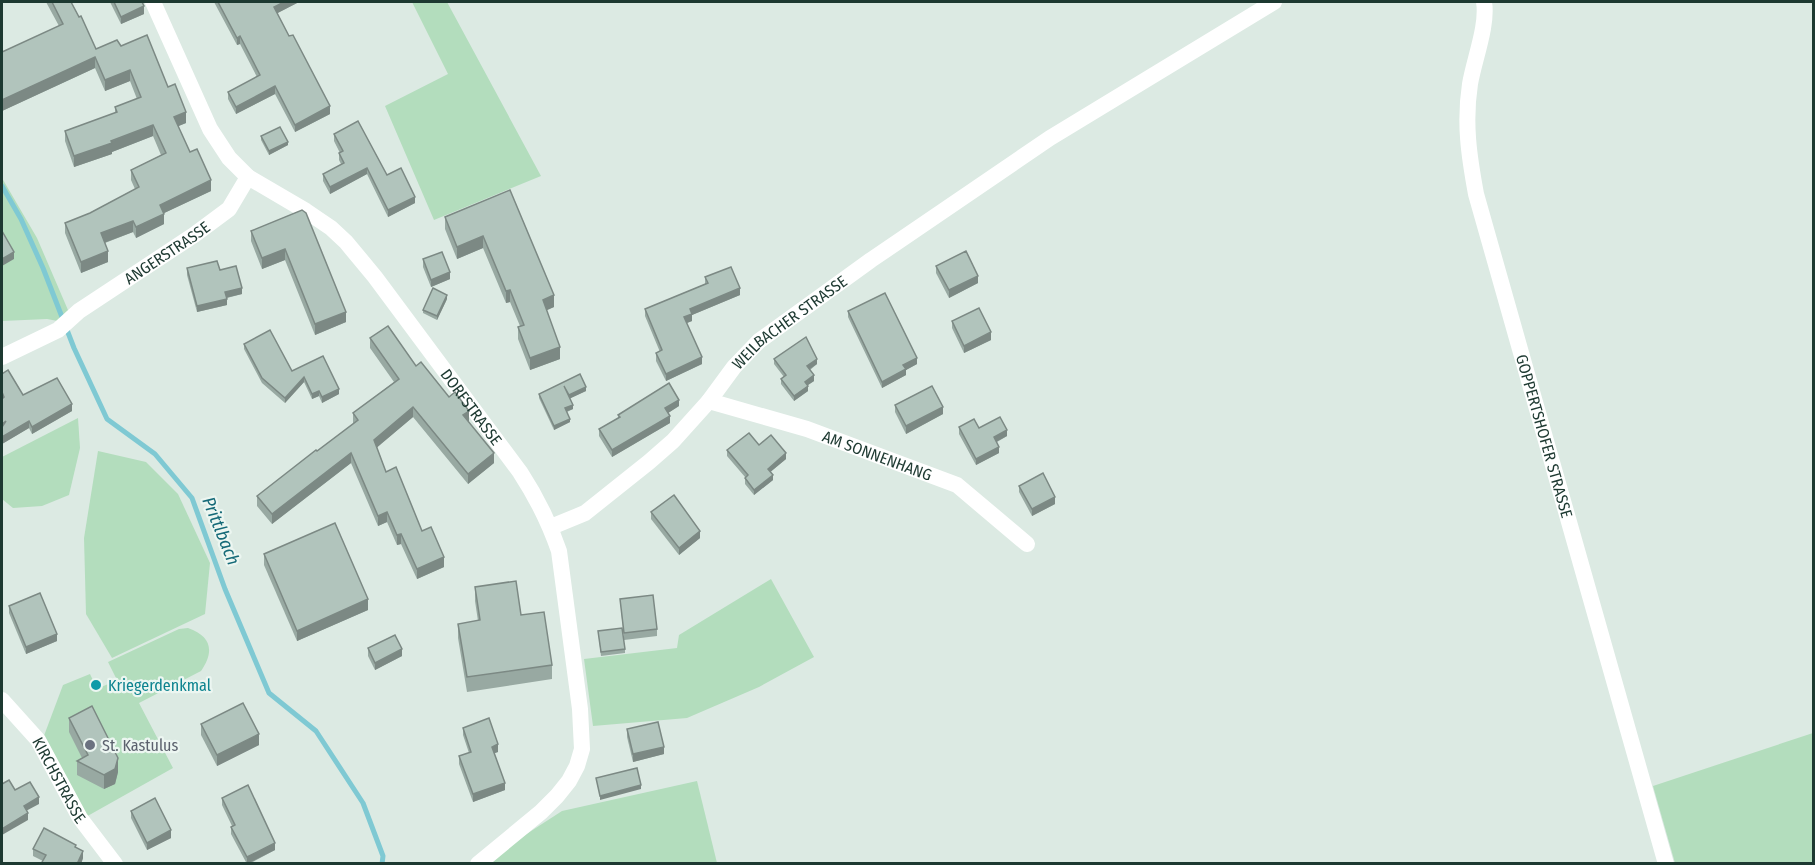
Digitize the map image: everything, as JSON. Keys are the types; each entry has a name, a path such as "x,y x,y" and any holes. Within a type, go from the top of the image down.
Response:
{"street":[{"name":"DORFSTRASSE","path":"153,2 210,129 229,158 248,177 306,211 331,228 346,242 375,277 520,472 540,504 550,527 559,551 580,709 582,749 577,766 558,796 478,864"},
{"name":"WEILBACHER STRASSE","path":"550,527 585,513 673,441 709,401 734,367 759,341 871,260 1050,138 1274,2"},
{"name":"GOPPERTSHOFER STRASSE","path":"1484,2 1477,57 1470,80 1467,106 1467,145 1476,194 1666,864"},
{"name":"ANGERSTRASSE","path":"2,357 58,330 73,316 194,235 229,209 248,177"},
{"name":"AM SONNENHANG","path":"709,401 807,429 957,485 1027,544"},
{"name":"KIRCHSTRASSE","path":"2,700 38,740 80,818 115,864"}],"green space":[{"path":"412,2 447,2 541,176 434,220 385,106 448,74"},
{"path":"2,178 37,238 74,324 47,319 2,321"},
{"path":"78,418 80,448 69,495 42,506 13,508 2,499 2,457"},
{"path":"98,451 146,462 178,494 210,563 205,614 112,658 86,614 84,538"},
{"path":"771,579 814,657 759,687 687,718 593,726 584,659 677,648 679,635"},
{"path":"188,628 202,635 208,645 208,657 201,671 139,703 173,768 84,818 42,741 63,685 90,674 97,689 117,680 108,662 179,629"},
{"path":"1813,733 1813,863 1675,863 1653,786"},
{"path":"697,781 717,863 480,864 562,811"}],"building":[{"path":"52,2 71,2 79,17 81,16 96,49 117,40 121,46 147,35 168,87 175,84 186,112 174,117 190,152 197,149 211,180 160,205 164,214 136,227 133,221 101,233 108,251 81,262 65,223 90,213 139,187 131,170 166,153 153,125 74,156 65,131 117,112 115,107 141,97 130,70 105,80 95,57 2,100 2,52 63,24"},
{"path":"114,2 142,2 144,6 121,17"},
{"path":"218,2 284,2 274,7 289,36 293,35 330,106 295,125 275,86 236,107 228,92 260,75 240,36 237,38"},
{"path":"358,121 387,175 401,168 415,197 388,210 367,168 330,187 323,174 344,163 339,153 343,151 334,134"},
{"path":"280,127 288,142 269,151 261,136"},
{"path":"510,190 554,295 543,300 560,347 530,358 518,327 524,325 510,290 506,291 483,236 457,247 445,217"},
{"path":"302,210 306,213 346,312 315,324 285,249 262,258 251,231"},
{"path":"2,231 14,252 2,259"},
{"path":"966,251 978,276 949,290 936,266"},
{"path":"442,252 450,272 431,280 423,259"},
{"path":"217,261 220,270 236,266 242,288 225,292 227,299 197,306 187,268"},
{"path":"731,267 740,288 690,309 692,314 684,317 702,357 666,374 656,353 662,350 645,309 708,283 705,277"},
{"path":"433,288 447,295 437,316 423,310"},
{"path":"885,293 917,358 903,365 906,369 882,382 848,311"},
{"path":"979,308 991,332 964,346 952,321"},
{"path":"388,326 416,366 421,362 449,397 455,392 469,411 463,415 494,453 468,474 413,407 374,440 386,472 396,467 422,531 431,527 444,557 417,569 401,534 397,535 387,512 378,516 351,453 272,514 257,496 358,420 353,413 399,379 370,338"},
{"path":"270,330 292,371 323,356 339,389 322,397 319,391 312,394 304,377 285,398 262,378 244,344"},
{"path":"806,337 817,359 807,366 814,375 805,382 808,386 794,396 781,379 786,375 774,359"},
{"path":"8,370 23,395 57,378 72,404 32,427 29,421 2,437 2,427 6,421 2,424 2,399 4,397 2,374"},
{"path":"580,374 586,387 569,395 564,386 573,405 565,408 570,419 554,426 539,394"},
{"path":"669,383 679,400 665,408 670,416 612,450 599,429"},
{"path":"932,386 943,407 906,426 895,405"},
{"path":"1000,417 1007,430 994,437 999,447 976,459 959,427 974,419 979,428"},
{"path":"749,433 759,445 771,435 786,453 768,469 773,475 754,490 745,478 748,475 727,450"},
{"path":"1043,473 1055,497 1032,509 1019,486"},
{"path":"674,495 700,531 679,548 651,512"},
{"path":"335,523 368,599 297,631 264,554"},
{"path":"516,581 521,615 544,612 552,665 467,677 458,624 480,620 475,587"},
{"path":"40,593 57,634 26,647 9,606"},
{"path":"653,595 657,629 624,633 620,599"},
{"path":"622,628 625,649 601,652 598,631"},
{"path":"395,635 402,649 375,663 368,648"},
{"path":"243,703 259,734 217,755 201,724"},
{"name":"St. Kastulus","path":"92,706 118,758 115,769 104,775 77,761 88,755 69,718"},
{"path":"489,718 498,744 492,747 505,783 473,794 459,756 471,752 463,728"},
{"path":"658,722 664,747 633,754 627,729"},
{"path":"637,768 641,785 600,796 596,778"},
{"path":"9,780 15,790 30,782 39,797 24,806 28,813 2,829 2,784"},
{"path":"248,785 275,843 247,857 231,827 235,825 222,798"},
{"path":"155,798 171,830 147,843 131,811"},
{"path":"44,828 83,851 77,864 41,864 46,855 33,849"}],"waterway":[{"name":"Prittlbach","path":"2,186 21,219 74,348 107,419 155,454 192,498 225,589 269,693 316,731 363,803 383,856 382,864"}],"place":[{"name":"Kriegerdenkmal","path":"96,685"},
{"name":"St. Kastulus","path":"90,745"}]}
